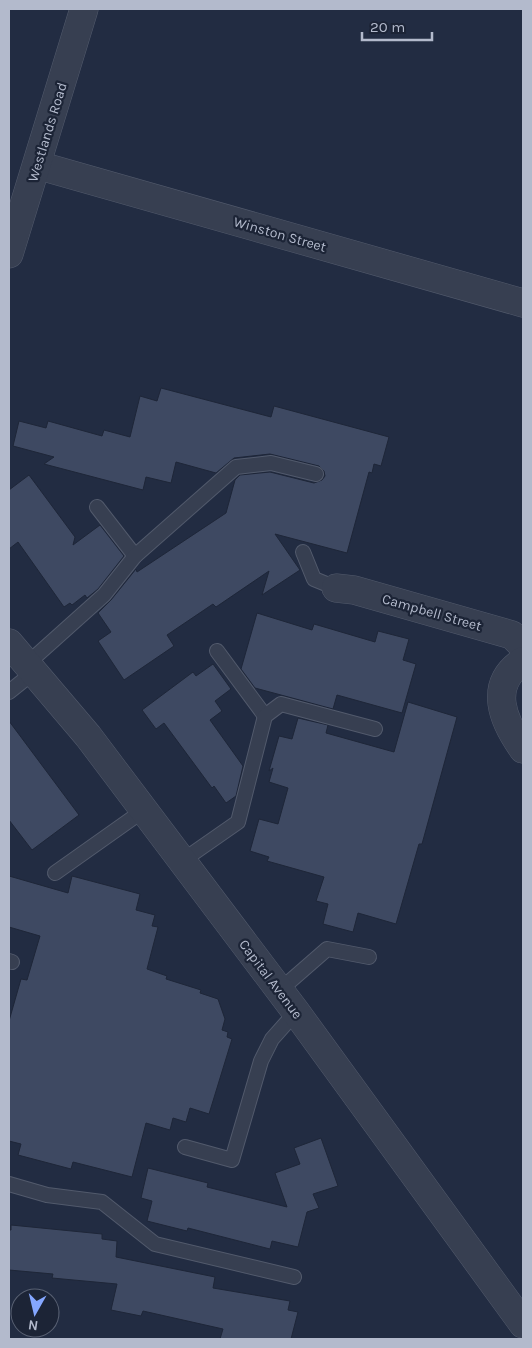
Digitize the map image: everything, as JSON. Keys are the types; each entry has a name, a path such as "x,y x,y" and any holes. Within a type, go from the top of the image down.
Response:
{"street":[{"name":"Westlands Road","path":"9,254 84,9"},
{"name":"Winston Street","path":"37,165 523,304"},
{"name":"Campbell Street","path":"336,588 354,590 512,635 523,646"},
{"name":"Capital Avenue","path":"9,643 88,736 280,990 523,1324"},
{"path":"523,662 513,670 505,683 501,698 504,717 523,749"}],"lane":[{"path":"9,692 30,668 104,595 134,556 236,467 271,463 316,474"},
{"path":"96,507 134,556"},
{"path":"303,552 314,579 336,588"},
{"path":"217,651 265,716"},
{"path":"182,861 238,822 265,716 281,704 375,729"},
{"path":"55,873 144,810"},
{"path":"280,990 326,949 369,957"},
{"path":"185,1148 232,1160 261,1061 272,1040 296,1012"},
{"path":"9,1184 47,1195 102,1202 155,1244 294,1277"}],"building":[{"path":"161,388 271,417 274,406 389,437 381,466 374,464 372,473 369,472 347,553 275,534 300,570 262,595 269,571 216,607 213,604 167,635 174,646 124,680 98,641 111,632 98,613 136,569 137,572 226,513 235,480 240,475 270,472 314,483 322,480 325,476 324,471 319,466 270,454 234,458 216,473 176,462 171,483 146,477 143,490 44,464 54,457 13,446 19,421 46,428 48,421 102,436 104,430 130,437 140,396 157,401"},
{"path":"29,475 75,537 73,545 100,525 124,556 98,589 87,598 85,595 72,605 70,603 64,607 18,542 9,549 9,490"},
{"path":"257,613 312,630 314,624 375,642 378,631 409,639 403,660 416,664 402,713 337,695 333,709 255,688 241,669"},
{"path":"213,664 231,689 215,701 222,711 210,720 243,766 236,796 226,803 214,786 212,788 164,723 156,729 142,710 193,672 196,676"},
{"path":"408,702 457,717 422,844 419,844 396,924 358,913 353,932 323,924 328,904 316,901 324,877 267,861 269,857 250,851 259,819 278,824 288,788 269,782 273,768 269,771 279,736 292,739 298,718 328,725 326,733 394,752"},
{"path":"9,721 79,815 32,850 9,820"},
{"path":"9,876 68,893 72,876 140,894 136,910 155,915 152,926 158,927 147,969 167,976 166,979 201,990 200,993 218,999 225,1019 222,1030 228,1032 227,1037 232,1039 209,1114 190,1108 186,1122 173,1118 170,1130 146,1123 132,1177 73,1162 71,1169 18,1155 21,1144 9,1141 9,1021 21,979 27,980 40,936 9,927"},
{"path":"321,1138 338,1186 313,1194 319,1208 307,1212 298,1247 272,1241 270,1249 188,1228 187,1231 147,1221 152,1201 141,1198 148,1168 208,1183 207,1187 287,1207 275,1173 300,1164 294,1148"},
{"path":"11,1225 102,1234 102,1239 117,1241 116,1257 215,1277 213,1288 290,1301 288,1310 298,1312 291,1339 220,1339 223,1329 143,1311 141,1316 111,1310 117,1284 52,1278 53,1274 9,1270 9,1230 11,1230"}]}
